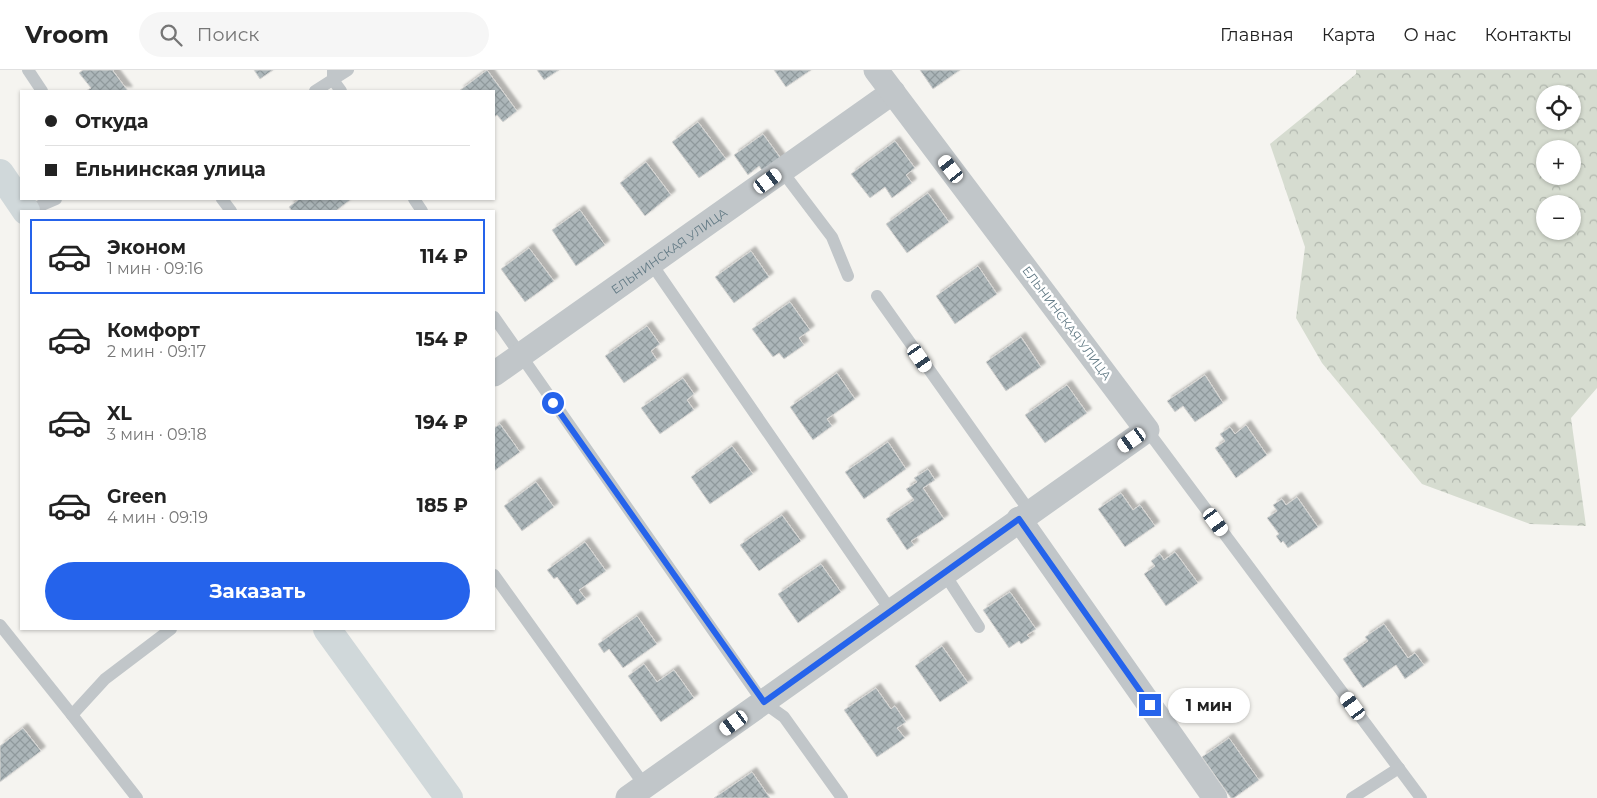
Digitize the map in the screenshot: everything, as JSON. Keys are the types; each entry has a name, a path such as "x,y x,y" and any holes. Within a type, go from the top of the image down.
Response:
{"main road":[{"path":"0,173 26,210"},
{"path":"328,630 449,798"}],"street":[{"name":"ЕЛЬНИНСКАЯ УЛИЦА","path":"876,70 1147,430"},
{"name":"ЕЛЬНИНСКАЯ УЛИЦА","path":"495,373 893,92"},
{"path":"637,792 1024,515 1147,430"},
{"path":"1024,515 1215,798"}],"lane":[{"path":"28,70 41,90"},
{"path":"316,90 333,75 348,70"},
{"path":"333,75 340,90"},
{"path":"782,170 832,237 848,276"},
{"path":"29,210 54,200"},
{"path":"651,263 891,611"},
{"path":"877,296 1024,515"},
{"path":"495,318 764,702 784,717 842,798"},
{"path":"1147,430 1421,798"},
{"path":"944,573 979,627"},
{"path":"495,577 637,792"},
{"path":"0,625 137,798"},
{"path":"72,715 105,679 170,630"},
{"path":"1352,798 1398,768"}],"green space":[{"path":"1356,70 1597,70 1597,388 1571,418 1586,526 1530,524 1422,484 1322,363 1296,318 1305,247 1270,144 1356,74"}],"building":[{"path":"83,70 114,70 127,90 88,90 91,88 79,73"},
{"path":"254,70 273,70 260,79"},
{"path":"487,70 517,111 503,122 497,115 495,116 495,90 460,90"},
{"path":"537,70 559,70 544,80"},
{"path":"774,70 811,70 786,87"},
{"path":"920,70 960,70 933,89"},
{"path":"698,122 726,159 699,178 672,142"},
{"path":"763,134 782,160 764,173 759,166 748,175 734,155"},
{"path":"895,141 915,168 906,175 912,183 892,198 885,187 870,198 851,174"},
{"path":"646,162 671,195 645,216 620,183"},
{"path":"928,193 949,222 907,253 886,224"},
{"path":"298,200 350,200 337,210 291,210 289,207"},
{"path":"580,210 605,245 576,266 552,230"},
{"path":"529,248 554,281 525,302 501,269"},
{"path":"751,251 769,277 734,303 715,277"},
{"path":"978,266 997,294 955,324 936,296"},
{"path":"790,302 810,330 799,338 804,345 784,359 779,353 773,357 752,329"},
{"path":"647,326 660,344 651,351 657,360 624,383 605,356"},
{"path":"1021,337 1041,367 1006,391 986,362"},
{"path":"837,373 855,399 827,419 832,426 813,440 790,407"},
{"path":"1205,375 1223,403 1195,422 1183,406 1175,412 1167,401"},
{"path":"683,378 694,394 687,400 694,410 660,434 641,408"},
{"path":"1067,385 1087,413 1045,443 1025,415"},
{"path":"500,424 520,452 495,470 495,427"},
{"path":"1246,425 1267,455 1236,478 1215,448 1225,441 1220,434 1230,427 1235,434"},
{"path":"888,442 906,469 864,499 845,472"},
{"path":"732,446 753,474 710,504 691,477"},
{"path":"928,469 935,480 923,488 944,519 911,541 914,545 907,550 886,519 914,500 906,489 917,482 914,478"},
{"path":"536,482 554,507 522,531 504,506"},
{"path":"1121,493 1133,510 1140,505 1155,526 1125,547 1098,509"},
{"path":"1297,497 1318,527 1288,548 1276,536 1279,534 1267,518 1277,511 1273,505 1282,499 1286,505"},
{"path":"782,515 801,541 759,571 740,545"},
{"path":"585,542 606,571 579,590 586,599 577,605 557,577 554,579 547,570"},
{"path":"1175,552 1198,583 1166,606 1144,574 1155,566 1151,561 1160,554 1164,560"},
{"path":"821,564 841,592 798,623 778,594"},
{"path":"1010,592 1036,629 1027,635 1030,638 1021,644 1019,641 1009,648 983,610"},
{"path":"637,616 657,644 623,668 609,649 604,653 598,644"},
{"path":"1384,624 1408,658 1415,653 1424,665 1405,679 1396,665 1363,688 1343,659 1368,641 1365,637"},
{"path":"942,646 968,683 940,702 915,666"},
{"path":"644,664 657,682 674,670 694,698 661,722 628,676"},
{"path":"876,688 891,709 895,706 906,722 897,728 905,738 877,757 844,710"},
{"path":"23,728 41,751 0,782 0,746"},
{"path":"1229,738 1259,780 1234,798 1231,798 1202,757"},
{"path":"752,772 770,798 714,798"}],"route":[{"path":"553,403 764,702 1019,519 1150,705"}]}
